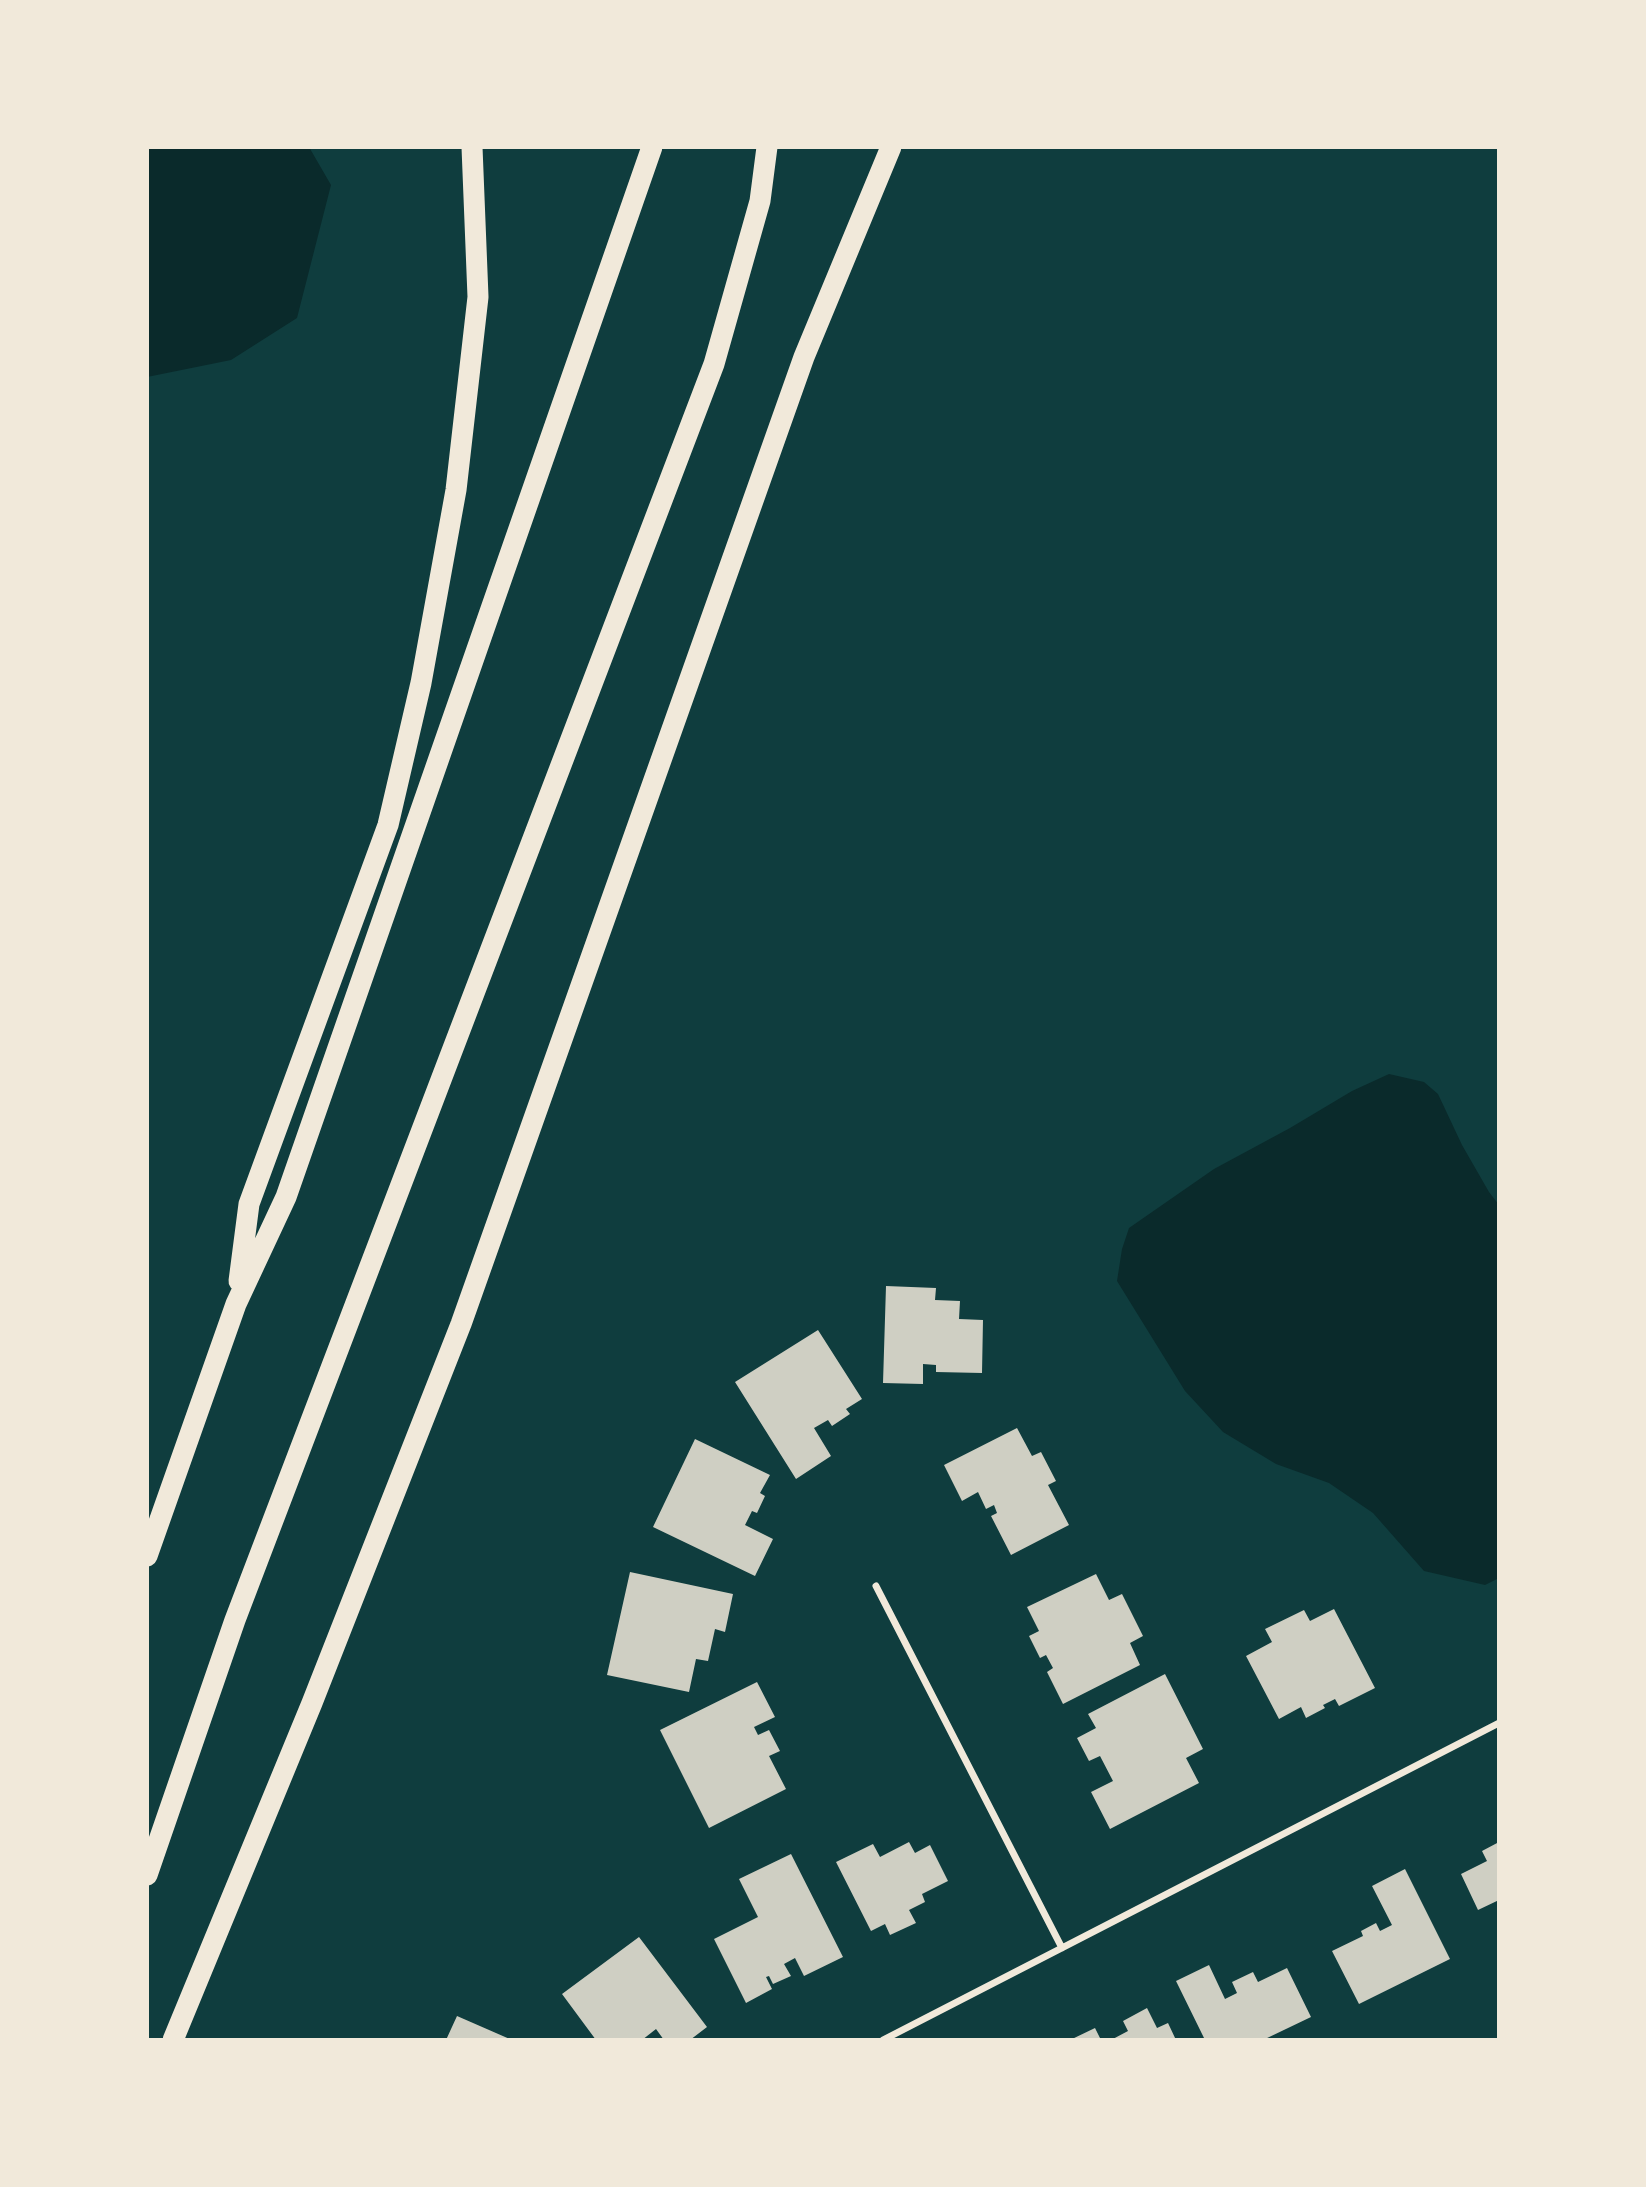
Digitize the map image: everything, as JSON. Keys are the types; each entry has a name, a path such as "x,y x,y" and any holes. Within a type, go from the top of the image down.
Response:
{"highway":[{"path":"236,1304 249,1205 388,825 421,683 456,490 478,298 472,147"},
{"path":"147,1556 236,1304 286,1197 652,147"},
{"path":"147,1875 235,1620 714,364 760,201 767,147"},
{"path":"173,2040 317,1690 461,1324 804,357 891,147"}],"street":[{"path":"876,1586 1062,1948"},
{"path":"883,2040 1499,1723"}],"water":[{"path":"147,147 309,147 331,185 297,318 231,360 147,377"},
{"path":"1389,1074 1424,1082 1438,1094 1462,1145 1499,1205 1499,1578 1485,1585 1424,1571 1373,1513 1329,1483 1276,1464 1223,1432 1185,1391 1117,1281 1122,1249 1129,1228 1214,1169 1352,1091"}],"building":[{"path":"886,1286 936,1288 935,1300 960,1301 959,1319 983,1320 982,1373 936,1372 936,1365 923,1364 923,1384 883,1383"},
{"path":"818,1330 862,1399 846,1409 850,1414 832,1426 828,1420 814,1428 831,1456 796,1479 735,1382"},
{"path":"1017,1428 1032,1456 1041,1452 1056,1481 1048,1485 1069,1525 1011,1555 991,1516 997,1513 994,1505 986,1509 978,1492 962,1501 944,1465"},
{"path":"695,1439 770,1475 760,1493 765,1496 757,1513 752,1511 745,1525 773,1539 755,1576 653,1527"},
{"path":"630,1572 733,1594 725,1632 715,1629 708,1661 696,1659 689,1692 607,1675"},
{"path":"1096,1574 1109,1600 1122,1594 1143,1636 1130,1643 1140,1665 1063,1704 1047,1672 1053,1668 1046,1655 1040,1658 1029,1636 1039,1631 1027,1607"},
{"path":"1334,1609 1375,1688 1339,1706 1335,1699 1306,1718 1301,1707 1279,1719 1246,1656 1272,1642 1265,1629 1304,1610 1310,1621"},
{"path":"1165,1674 1203,1749 1186,1758 1199,1783 1110,1829 1091,1792 1113,1781 1100,1756 1089,1761 1077,1738 1096,1728 1088,1714"},
{"path":"757,1682 775,1717 754,1727 758,1735 769,1730 780,1751 769,1756 786,1789 709,1828 660,1730"},
{"path":"909,1842 915,1853 930,1845 948,1881 922,1894 925,1902 909,1910 916,1923 890,1935 885,1924 871,1931 836,1862 873,1844 880,1857"},
{"path":"1499,1842 1499,1900 1478,1910 1461,1874 1487,1861 1482,1851"},
{"path":"791,1854 843,1957 804,1976 795,1958 784,1964 791,1976 773,1984 769,1976 766,1977 772,1989 746,2003 714,1939 758,1917 739,1879"},
{"path":"1405,1869 1450,1959 1359,2004 1332,1951 1363,1936 1361,1931 1376,1923 1380,1931 1392,1925 1372,1886"},
{"path":"639,1937 707,2027 690,2040 664,2040 656,2029 642,2040 596,2040 562,1994"},
{"path":"1209,1965 1225,1999 1237,1993 1232,1982 1253,1972 1258,1982 1287,1968 1311,2017 1263,2040 1205,2040 1176,1981"},
{"path":"1147,2008 1157,2028 1168,2023 1176,2040 1111,2040 1128,2031 1123,2021"},
{"path":"457,2016 512,2040 446,2040"},
{"path":"1095,2028 1101,2040 1070,2040"}]}
